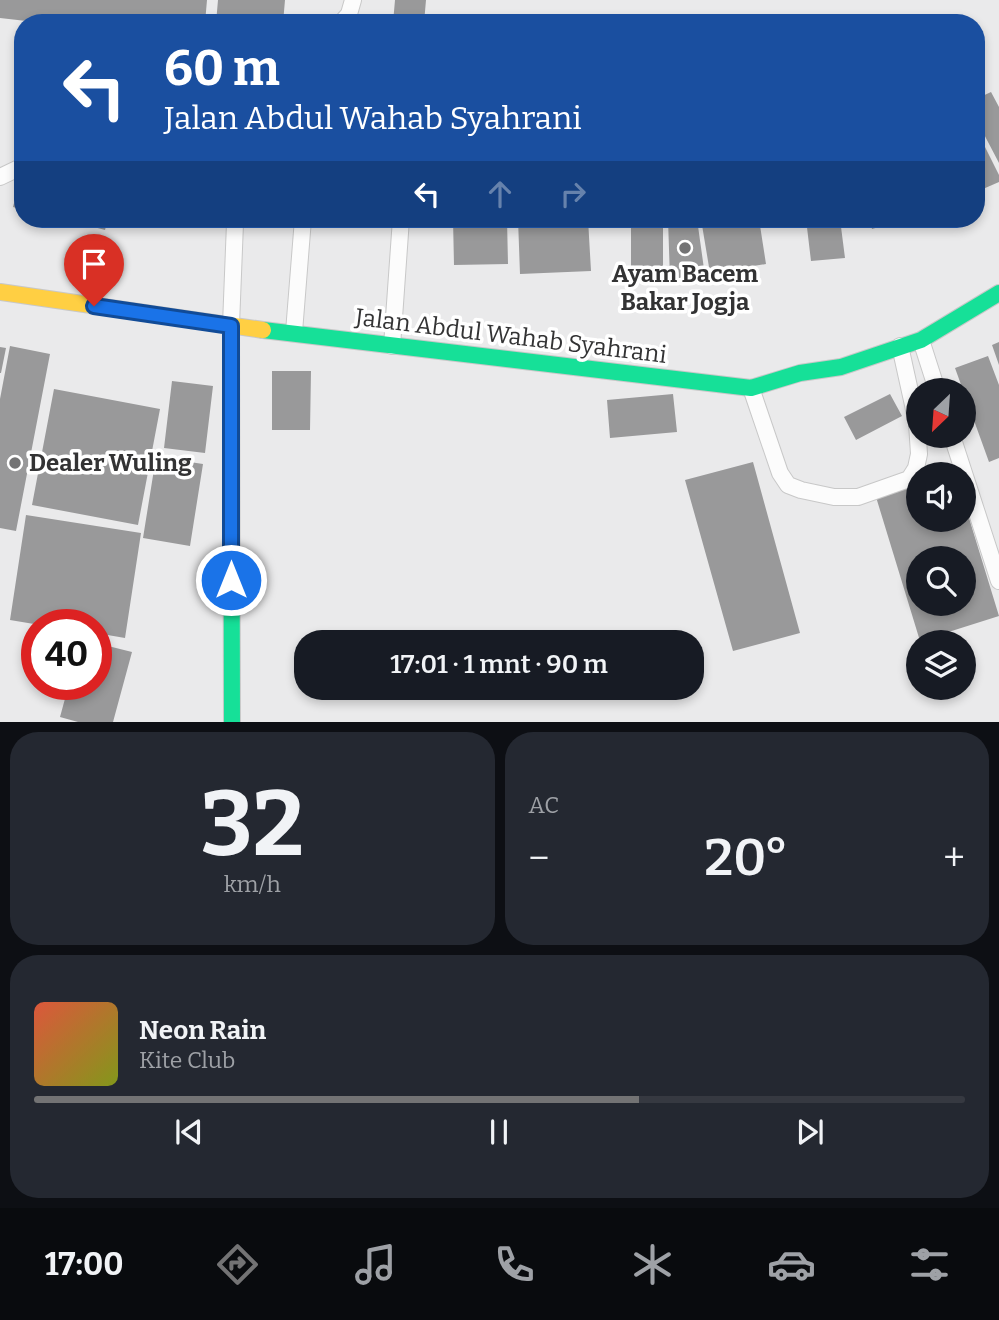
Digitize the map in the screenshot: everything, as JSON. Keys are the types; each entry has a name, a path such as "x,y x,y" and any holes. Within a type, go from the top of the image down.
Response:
{"main road":[{"name":"Jalan Abdul Wahab Syahrani","path":"0,292 231,326 751,388 800,373 841,367 921,340 999,293"},
{"path":"231,326 232,722"}],"lane":[{"path":"231,326 235,228"},
{"path":"294,332 302,228"},
{"path":"392,346 400,228"},
{"path":"921,340 933,378"},
{"path":"751,388 780,473 788,485 834,496 858,497 909,479 916,468 919,454 917,423 900,346"},
{"path":"956,448 999,581"}],"building":[{"path":"0,0 207,0 206,14 14,14 14,20 0,18"},
{"path":"218,0 285,0 284,14 217,14"},
{"path":"395,0 426,0 425,14 394,14"},
{"path":"991,92 999,107 999,163 985,136 985,95"},
{"path":"985,147 999,175 999,182 985,188"},
{"path":"453,228 507,228 508,264 454,265"},
{"path":"518,228 589,228 591,271 520,274"},
{"path":"631,228 663,228 663,272 631,272"},
{"name":"Ayam Bacem Bakar Jogja","path":"668,228 698,228 705,276 670,279"},
{"path":"702,228 760,228 766,264 710,273"},
{"path":"807,228 841,228 845,258 811,261"},
{"path":"999,342 999,365 992,345"},
{"name":"Dealer Wuling","path":"10,346 50,354 16,531 0,528 0,399"},
{"path":"0,347 6,348 1,373 0,373"},
{"path":"988,356 999,385 999,458 989,462 976,426 976,378 959,378 955,368"},
{"path":"272,371 311,371 310,430 272,430"},
{"path":"172,381 213,386 205,453 164,448"},
{"path":"54,389 160,409 138,525 32,505"},
{"path":"673,394 677,432 610,438 607,400"},
{"path":"890,394 902,416 856,440 844,417"},
{"path":"156,457 203,464 190,546 143,538"},
{"path":"753,462 800,633 733,651 685,480"},
{"path":"906,489 906,532 973,532 999,616 955,630 917,630 912,616 976,616 976,546 906,546 906,595 876,497"},
{"path":"26,515 141,533 125,638 112,636 112,609 21,609 21,622 10,620"},
{"path":"112,647 132,652 113,722 78,722 60,717 65,700 112,700"}],"traffic: fast":[{"path":"263,330 751,388 800,373 841,367 921,340 999,293"},
{"path":"231,326 232,722"}],"traffic: slow":[{"path":"0,292 263,330"}],"place":[{"name":"Ayam Bacem Bakar Jogja","path":"685,248"},
{"name":"Dealer Wuling","path":"15,463"}],"route":[{"path":"94,306 231,326 231,580"}]}
